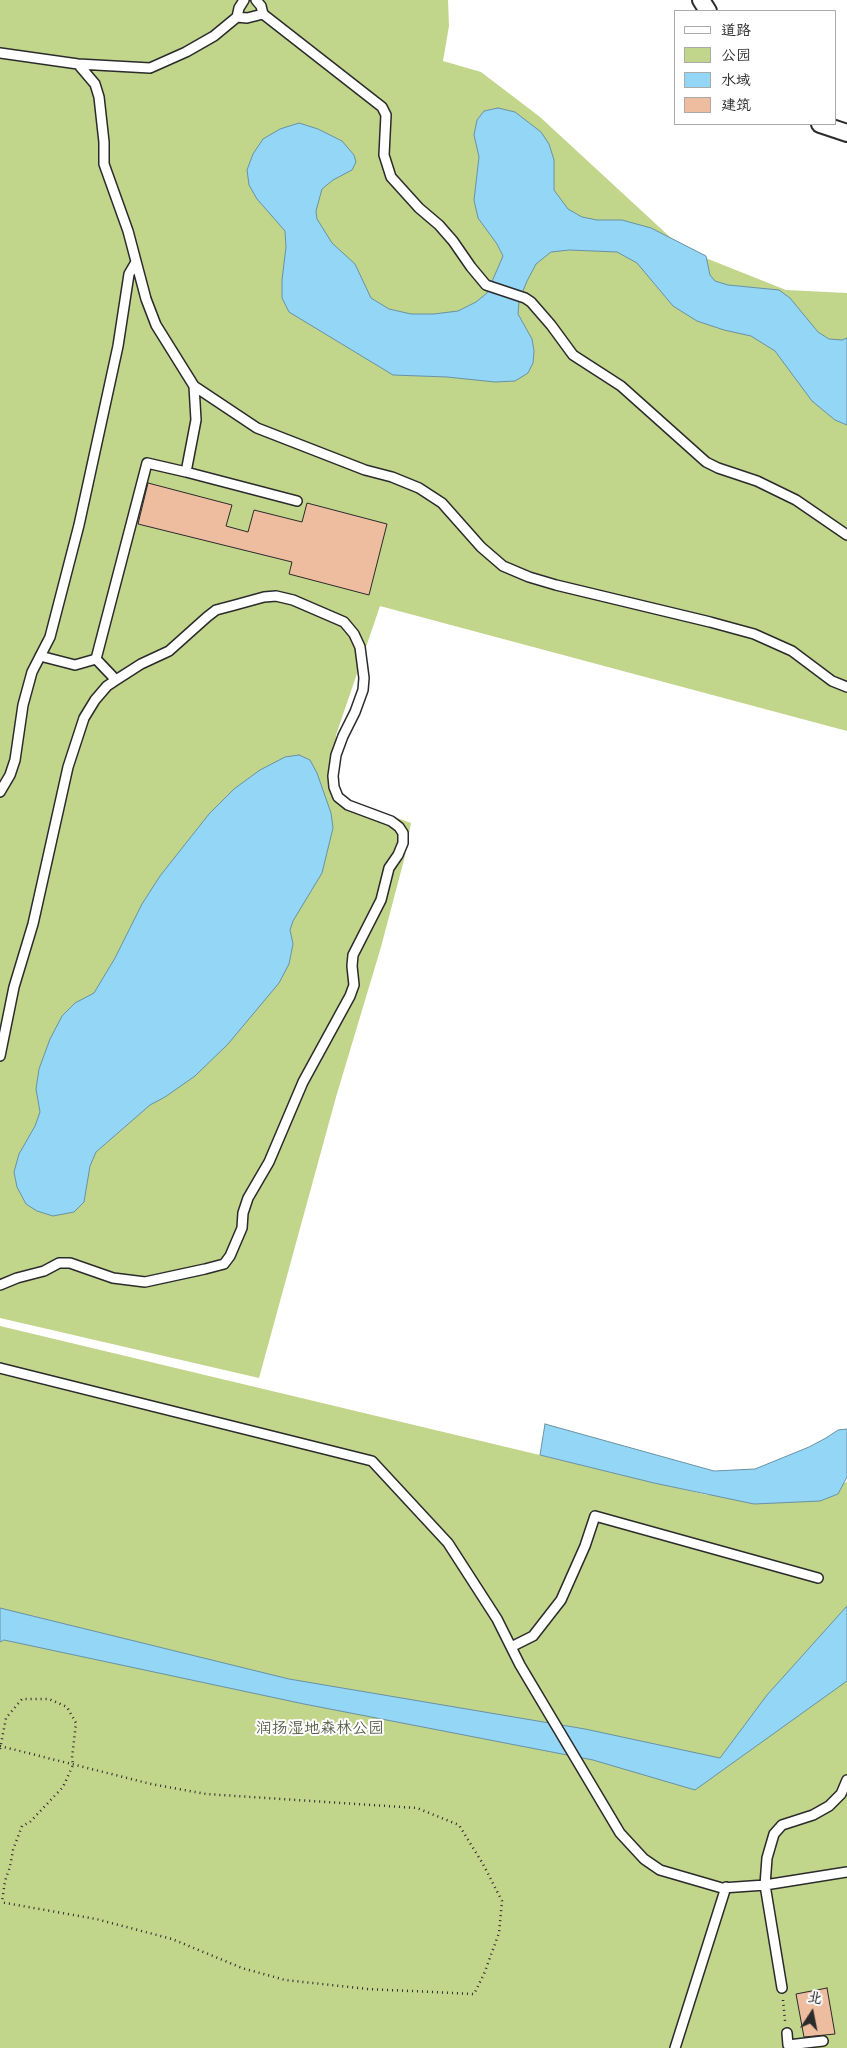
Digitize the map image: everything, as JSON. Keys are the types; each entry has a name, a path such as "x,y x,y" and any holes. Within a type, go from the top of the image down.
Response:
{"street":[{"path":"823,125 847,134"}],"lane":[{"path":"0,53 78,64 150,68 186,52 214,36 237,17 239,8 244,0"},
{"path":"256,0 261,6 263,14 382,107 386,115 384,155 391,177 419,208 453,240 486,285 525,298 552,325 573,355 621,386 706,462 718,468 758,481 796,500 847,535"},
{"path":"237,17 247,18 263,14"},
{"path":"78,64 95,84 99,97 104,142 104,164 128,231 156,325 194,386 257,428 365,470 392,477 419,488 442,503 481,547 503,566 547,582 754,634 792,651 832,680 847,687"},
{"path":"0,792 10,776 15,760 23,705 32,672 50,637 79,525 118,346 129,274 136,262"},
{"path":"186,472 196,420 194,386"},
{"path":"96,659 147,463 297,501"},
{"path":"0,1056 14,986 33,924 68,767 84,718 95,700 107,686 116,680 141,664 169,651 216,610 264,597 276,596 293,600 344,622 354,634 360,647 364,678 363,690 355,712 342,736 336,755 334,787 338,797 348,805 390,821 399,827 403,833 403,843 390,868 381,900 354,955 352,966 354,985 350,996 303,1082 269,1162 248,1198 242,1228 230,1256 224,1264 145,1282 113,1278 70,1263 59,1264 44,1271 17,1278 0,1285"},
{"path":"40,656 75,665 96,659"},
{"path":"96,659 116,680"},
{"path":"0,1368 372,1461 448,1543 498,1619 511,1647 620,1833 644,1859 660,1870 726,1887 765,1885 847,1872"},
{"path":"511,1647 533,1636 561,1600 585,1546 595,1516 818,1578"},
{"path":"782,1988 765,1885 767,1858 774,1834 782,1825 813,1815 829,1806 841,1794 847,1780"},
{"path":"675,2048 726,1887"},
{"path":"786,2033 788,2045 823,2041"}],"path":[{"path":"73,1765 63,1788 30,1822 22,1826 13,1850 1,1902 96,1919 172,1939 242,1968 285,1980 368,1989 474,1994 484,1974 499,1934 502,1901 460,1825 417,1808 206,1794 151,1784 73,1765 0,1747 6,1718 22,1699 49,1699 68,1706 76,1723 73,1765"},
{"path":"782,1988 786,2033"}],"green space":[{"path":"0,0 448,0 449,26 443,61 481,72 540,117 683,249 786,290 847,293 847,731 380,606 336,735 334,795 411,823 405,856 381,947 336,1097 259,1378 0,1318"},
{"name":"润扬湿地森林公园","path":"0,1326 707,1495 809,1495 847,1482 847,2048 0,2048"}],"water":[{"path":"498,108 515,112 541,132 549,144 554,160 554,190 568,209 582,217 597,220 622,220 651,228 706,256 710,275 715,281 728,285 779,290 790,298 818,332 829,339 842,340 847,338 847,425 835,420 812,401 775,351 751,336 697,321 673,306 637,263 617,252 569,250 551,252 536,264 519,301 518,314 532,339 533,363 528,373 515,381 495,382 447,377 393,375 289,312 282,298 286,247 285,231 257,199 249,185 247,170 253,154 263,139 280,129 299,123 318,129 342,141 354,155 356,162 352,170 333,180 322,189 316,211 317,219 332,243 355,264 371,298 389,309 411,314 458,311 476,302 487,293 503,256 497,244 478,218 474,200 479,157 474,135 477,120 484,111"},
{"path":"299,755 310,760 317,773 331,813 333,828 322,873 293,921 290,930 293,944 289,964 279,983 228,1044 195,1076 150,1105 96,1152 90,1166 84,1202 74,1212 53,1216 37,1211 26,1204 17,1187 14,1172 19,1154 35,1126 40,1112 36,1089 39,1069 50,1039 62,1016 75,1003 94,993 115,958 142,904 160,876 209,814 234,789 260,770 285,757"},
{"path":"545,1424 714,1471 755,1469 809,1447 838,1430 847,1429 847,1477 838,1494 820,1501 754,1504 654,1483 540,1455"},
{"path":"847,1606 847,1681 695,1790 593,1760 304,1704 4,1640 0,1642 0,1608 289,1679 585,1729 720,1758 767,1695"}],"building":[{"path":"148,483 232,505 226,526 248,532 254,510 302,522 307,503 387,524 369,595 289,574 292,562 138,524"},
{"path":"827,1988 835,2034 804,2037 796,1994"}]}
